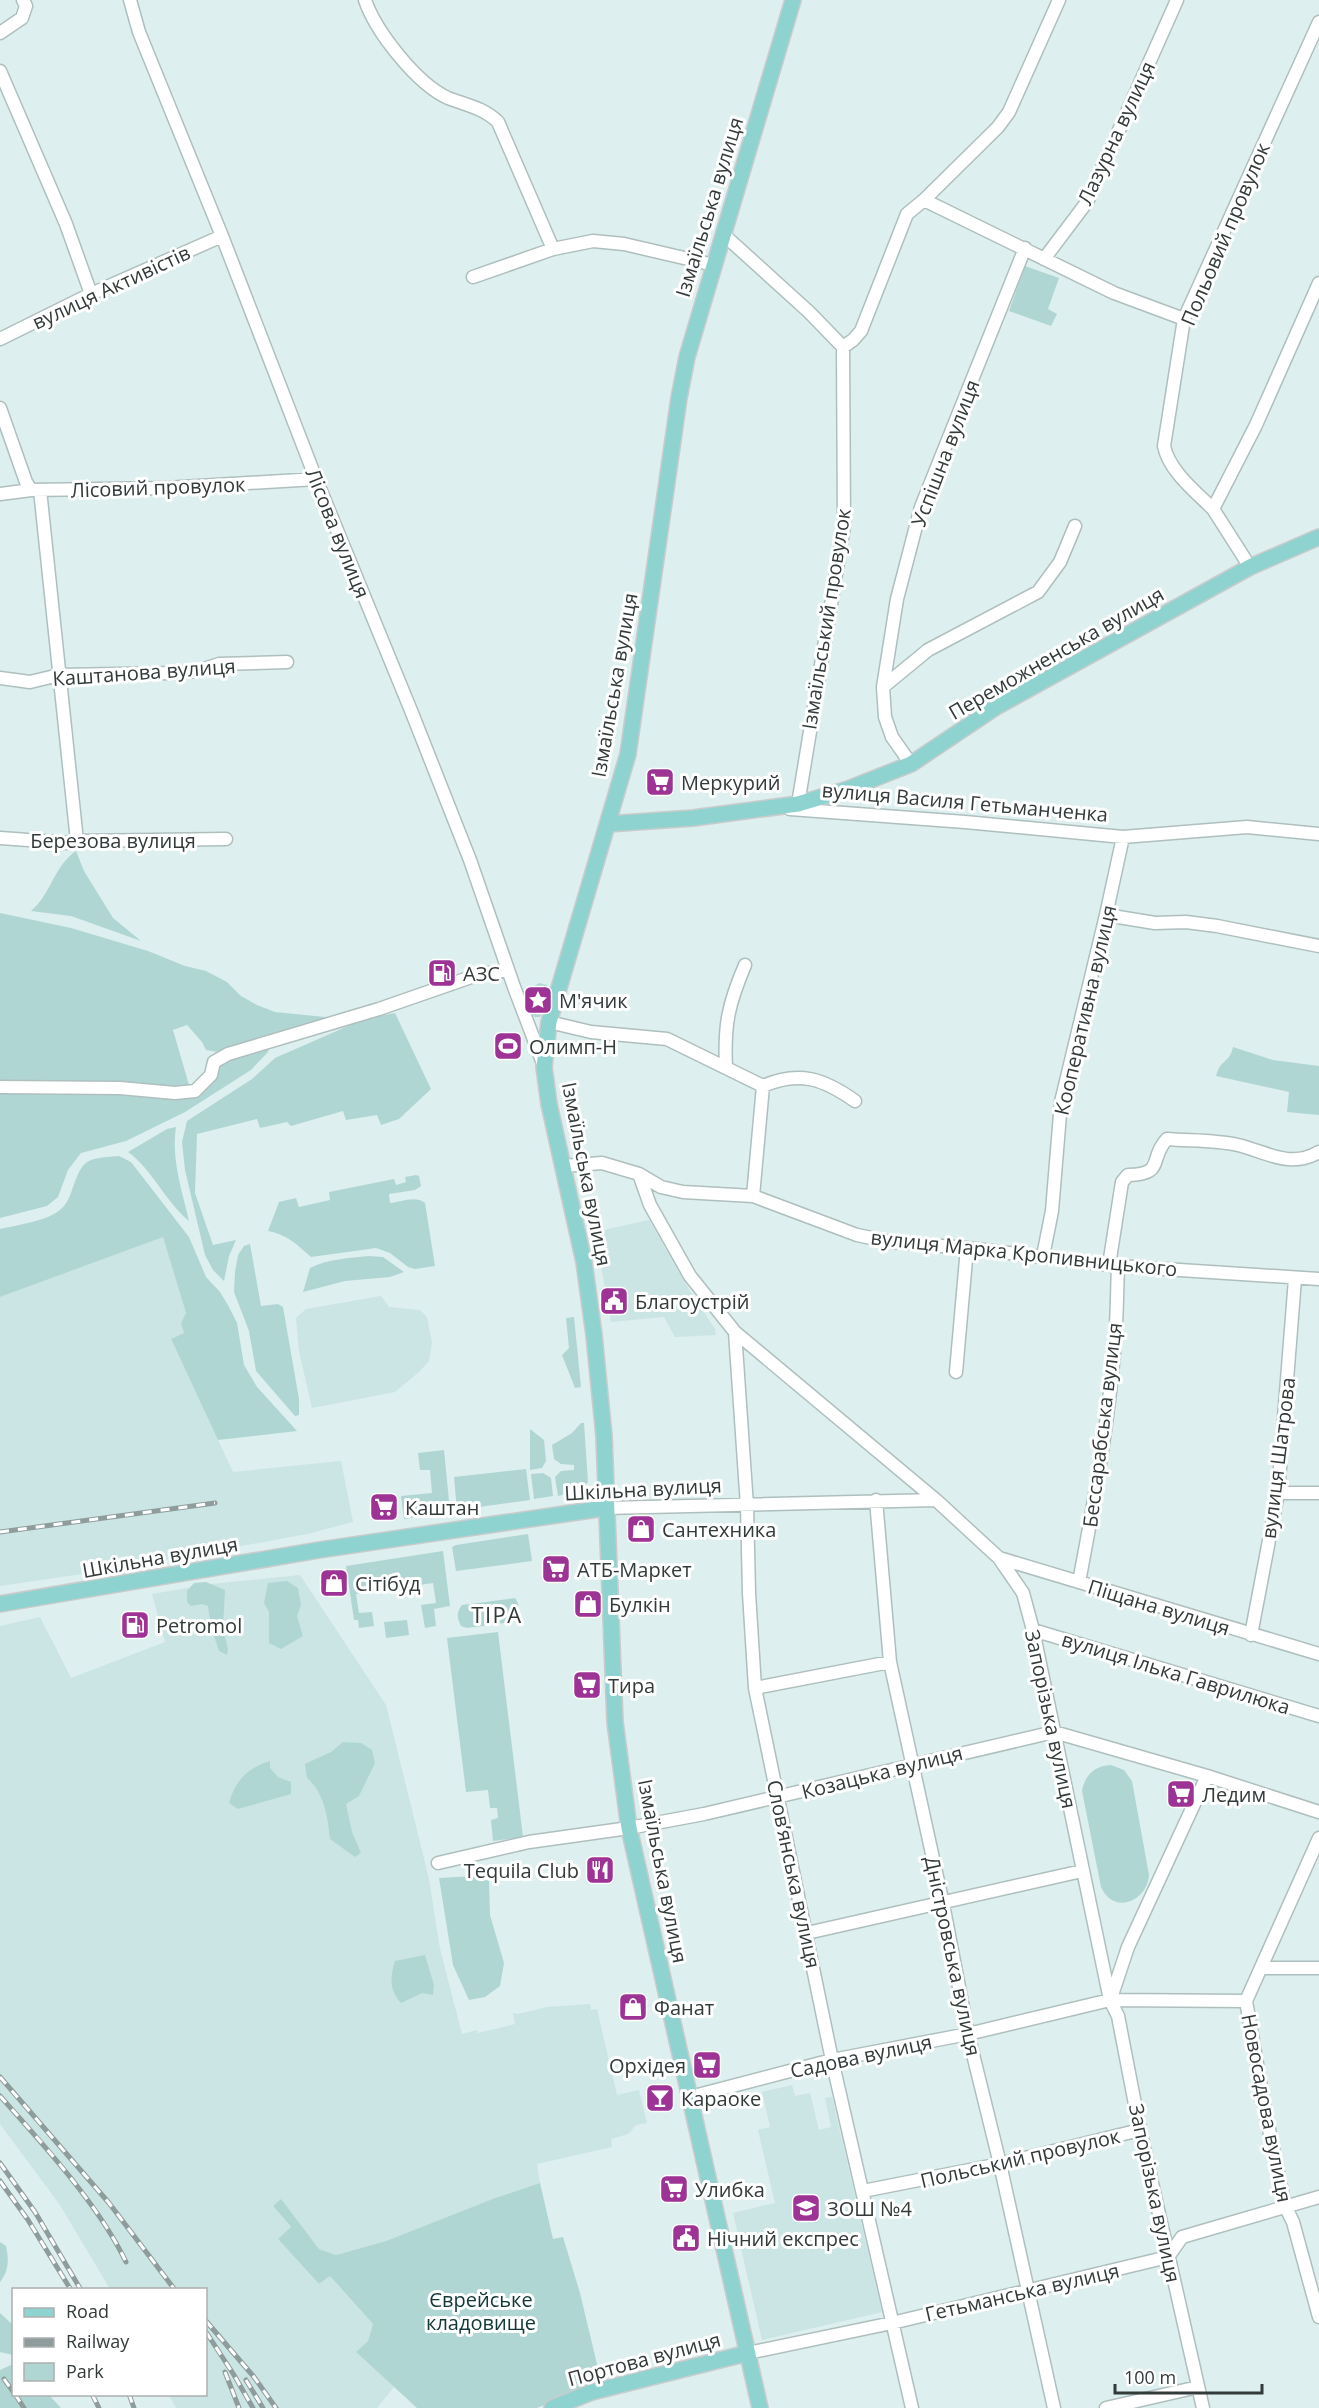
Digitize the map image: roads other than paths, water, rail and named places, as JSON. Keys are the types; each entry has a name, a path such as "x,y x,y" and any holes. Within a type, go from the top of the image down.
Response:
{"main road":[{"name":"Ізмаїльська вулиця","path":"760,2408 629,1828 615,1722 604,1437 594,1335 584,1262 549,1104 544,1067 549,1022 628,754 679,398 687,357 793,0"},
{"name":"Переможненська вулиця","path":"777,808 848,789 912,764 996,707 1250,567 1319,537"},
{"name":"вулиця Василя Гетьманченка","path":"608,824 777,808"},
{"name":"Шкільна вулиця","path":"0,1604 319,1550 605,1508"},
{"name":"Портова вулиця","path":"552,2408 592,2392 748,2353"}],"street":[{"path":"0,33 22,18 26,6 23,0"},
{"name":"Лісова вулиця","path":"130,0 139,32 470,860 544,1067"},
{"path":"365,0 370,16 382,35 412,69 436,91 480,109 498,122 553,249"},
{"path":"723,234 809,312 843,347 861,331 907,214 998,127 1009,112 1059,0"},
{"name":"Лазурна вулиця","path":"1044,259 1087,202 1177,0"},
{"name":"Польовий провулок","path":"1250,567 1214,509 1186,482 1167,458 1164,446 1184,319 1319,22"},
{"path":"0,71 66,224 92,294"},
{"path":"924,200 1114,293 1184,319"},
{"name":"вулиця Активістів","path":"0,339 92,294 222,236"},
{"path":"473,277 553,249 593,241 609,241 714,265"},
{"name":"Успішна вулиця","path":"912,764 892,737 885,717 883,687 897,599 921,507 1024,248"},
{"path":"1214,509 1256,426 1319,283"},
{"name":"Ізмаїльський провулок","path":"798,804 844,526 843,347"},
{"path":"0,408 26,482 35,490 52,594 58,675 76,841"},
{"name":"Лісовий провулок","path":"0,494 35,490 165,489 316,479"},
{"path":"883,687 928,650 1038,592 1060,562 1075,526"},
{"name":"Каштанова вулиця","path":"0,678 30,682 58,675 175,673 198,671 219,664 287,662"},
{"name":"вулиця Василя Гетьманченка","path":"777,808 1123,837 1247,826 1319,834"},
{"name":"Кооперативна вулиця","path":"1043,1257 1052,1211 1061,1102 1123,837"},
{"name":"Березова вулиця","path":"0,838 42,843 226,839"},
{"path":"1106,915 1155,923 1186,922 1217,926 1319,946"},
{"path":"726,1068 726,1025 733,993 745,965"},
{"path":"0,1086 120,1088 175,1093 195,1091 211,1076 214,1062 228,1054 379,1009 477,975 508,970"},
{"path":"549,1022 591,1032 667,1039 763,1086 775,1081 803,1077 821,1081 855,1101"},
{"path":"753,1196 763,1086"},
{"name":"Бессарабська вулиця","path":"1079,1582 1094,1500 1115,1341 1113,1266 1122,1182 1128,1175 1145,1175 1149,1172 1154,1167 1161,1145 1167,1139 1237,1145 1292,1161 1304,1160 1319,1152"},
{"name":"вулиця Марка Кропивницького","path":"562,1166 602,1163 639,1174 661,1187 683,1192 753,1196 857,1235 891,1242 967,1248 1113,1266 1319,1280"},
{"name":"Запорізька вулиця","path":"639,1174 650,1205 690,1276 735,1332 936,1500 999,1558 1023,1593 1033,1630 1110,2000 1118,2016 1140,2130 1203,2408"},
{"path":"956,1372 967,1248"},
{"name":"вулиця Шатрова","path":"1251,1635 1278,1492 1295,1279"},
{"name":"Словʼянська вулиця","path":"735,1332 747,1506 749,1593 755,1688 832,2060 912,2408"},
{"path":"1278,1492 1319,1493"},
{"name":"Дністровська вулиця","path":"876,1500 890,1662 943,1904 968,2034 1000,2164 1054,2408"},
{"name":"Шкільна вулиця","path":"605,1508 936,1500"},
{"name":"Піщана вулиця","path":"999,1558 1319,1654"},
{"path":"1023,1593 1025,1578 1038,1571"},
{"name":"вулиця Ілька Гаврилюка","path":"1033,1630 1319,1716"},
{"path":"755,1688 828,1676 890,1662"},
{"name":"Козацька вулиця","path":"438,1863 529,1842 629,1828 778,1797 1054,1732 1207,1776 1319,1812"},
{"path":"1110,2000 1128,1947 1207,1776"},
{"name":"Новосадова вулиця","path":"1319,1838 1246,2001 1285,2206 1293,2222 1319,2317"},
{"path":"807,1933 1082,1871"},
{"path":"1262,1968 1319,1968"},
{"name":"Садова вулиця","path":"690,2097 832,2060 968,2034 1110,2000 1145,1998 1246,2001"},
{"name":"Польський провулок","path":"863,2191 1000,2164 1140,2130"},
{"path":"1168,2257 1182,2238 1319,2197"},
{"name":"Гетьманська вулиця","path":"748,2353 892,2323 1168,2257"},
{"path":"1106,2408 1198,2387"}],"railway":[{"path":"0,1532 215,1503"},
{"path":"0,2077 109,2203 173,2288"},
{"path":"0,2096 85,2197 115,2240 126,2262"},
{"path":"0,2163 35,2212 80,2288"},
{"path":"0,2181 28,2220 70,2288"},
{"path":"207,2322 254,2377 276,2408"},
{"path":"207,2334 253,2408"},
{"path":"225,2372 239,2408"},
{"path":"4,2379 12,2390"},
{"path":"246,2380 263,2408"},
{"path":"16,2396 24,2408"},
{"path":"93,2396 99,2408"},
{"path":"130,2396 134,2408"}],"place":[{"name":"Меркурий","path":"660,782"},
{"name":"АЗС","path":"442,973"},
{"name":"М'ячик","path":"538,1000"},
{"name":"Олимп-Н","path":"508,1046"},
{"name":"Благоустрій","path":"614,1301"},
{"name":"Каштан","path":"384,1507"},
{"name":"Сантехника","path":"641,1529"},
{"name":"АТБ-Маркет","path":"556,1569"},
{"name":"Сітібуд","path":"334,1583"},
{"name":"Булкін","path":"588,1604"},
{"name":"Petromol","path":"135,1625"},
{"name":"Тира","path":"587,1685"},
{"name":"Ледим","path":"1181,1794"},
{"name":"Tequila Club","path":"600,1870"},
{"name":"Фанат","path":"633,2007"},
{"name":"Орхідея","path":"707,2065"},
{"name":"Караоке","path":"660,2098"},
{"name":"Улибка","path":"674,2189"},
{"name":"ЗОШ №4","path":"806,2208"},
{"name":"Нічний експрес","path":"686,2238"}],"district":[{"name":"ТІРА","path":"497,1614"}],"park label":[{"name":"Єврейське кладовище","path":"481,2310"}]}
